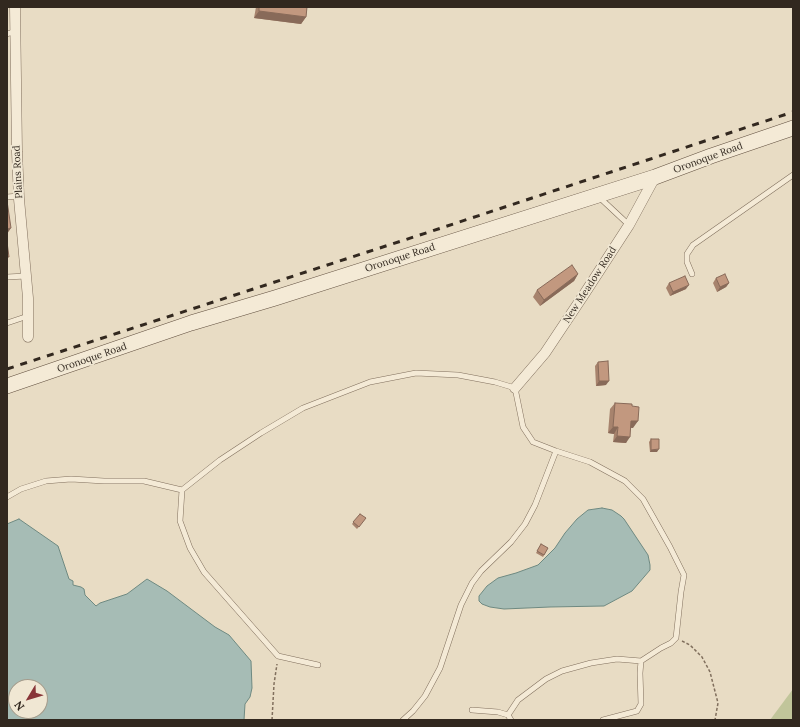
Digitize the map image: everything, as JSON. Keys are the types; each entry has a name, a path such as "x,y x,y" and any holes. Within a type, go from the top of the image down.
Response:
{"street":[{"name":"Plains Road","path":"16,7 11,32 16,152 28,298 28,337"},
{"name":"Oronoque Road","path":"7,386 191,323 283,296 655,177 710,156 793,128"},
{"name":"New Meadow Road","path":"516,388 545,353 584,296 629,225 655,177"}],"lane":[{"path":"692,274 687,262 687,254 693,245 793,175"},
{"path":"597,195 629,225"},
{"path":"7,198 19,196"},
{"path":"7,277 26,276"},
{"path":"7,322 28,316"},
{"path":"318,664 278,656 204,572 190,548 180,521 182,490 220,460 303,408 370,382 416,373 458,375 495,382 516,388 523,427 534,442 590,462 625,481 643,498 684,575 676,638 671,643 660,648 641,661 617,659 591,663 562,672 546,679 518,700 508,714"},
{"path":"403,720 413,711 425,696 440,668 461,605 472,583 481,571 511,542 525,524 535,505 556,451"},
{"path":"7,497 21,489 46,481 71,479 144,481 182,490"},
{"path":"603,720 637,711 641,704 641,661"},
{"path":"472,710 508,714"},
{"path":"508,714 511,720"}],"path":[{"path":"676,638 690,645 702,657 710,672 718,704 715,720"},
{"path":"272,720 274,684 278,656"}],"green space":[{"path":"793,689 793,720 770,720"}],"water":[{"path":"602,508 612,510 624,519 648,555 650,570 632,591 604,606 504,609 490,607 479,601 479,596 487,586 498,578 538,565 555,548 577,519 588,510"},
{"path":"19,519 58,546 69,579 73,581 73,585 84,589 85,595 96,606 100,603 127,594 147,579 167,591 215,627 229,635 251,661 252,688 250,697 245,704 244,720 7,720 7,524"}],"building":[{"path":"259,7 307,7 306,17 259,11"},
{"path":"7,201 11,228 7,229"},
{"path":"7,242 9,257 7,257"},
{"path":"572,265 578,274 544,300 537,290"},
{"path":"725,274 729,283 720,287 716,278"},
{"path":"685,276 689,285 673,292 669,283"},
{"path":"608,361 609,381 599,381 598,362"},
{"path":"615,403 632,404 632,406 639,407 638,421 631,421 630,437 617,436 618,427 613,427"},
{"path":"651,439 659,439 659,449 651,450"},
{"path":"360,514 366,518 359,527 353,522"},
{"path":"541,544 548,548 544,555 537,551"}],"railway":[{"path":"7,369 793,112"}]}
